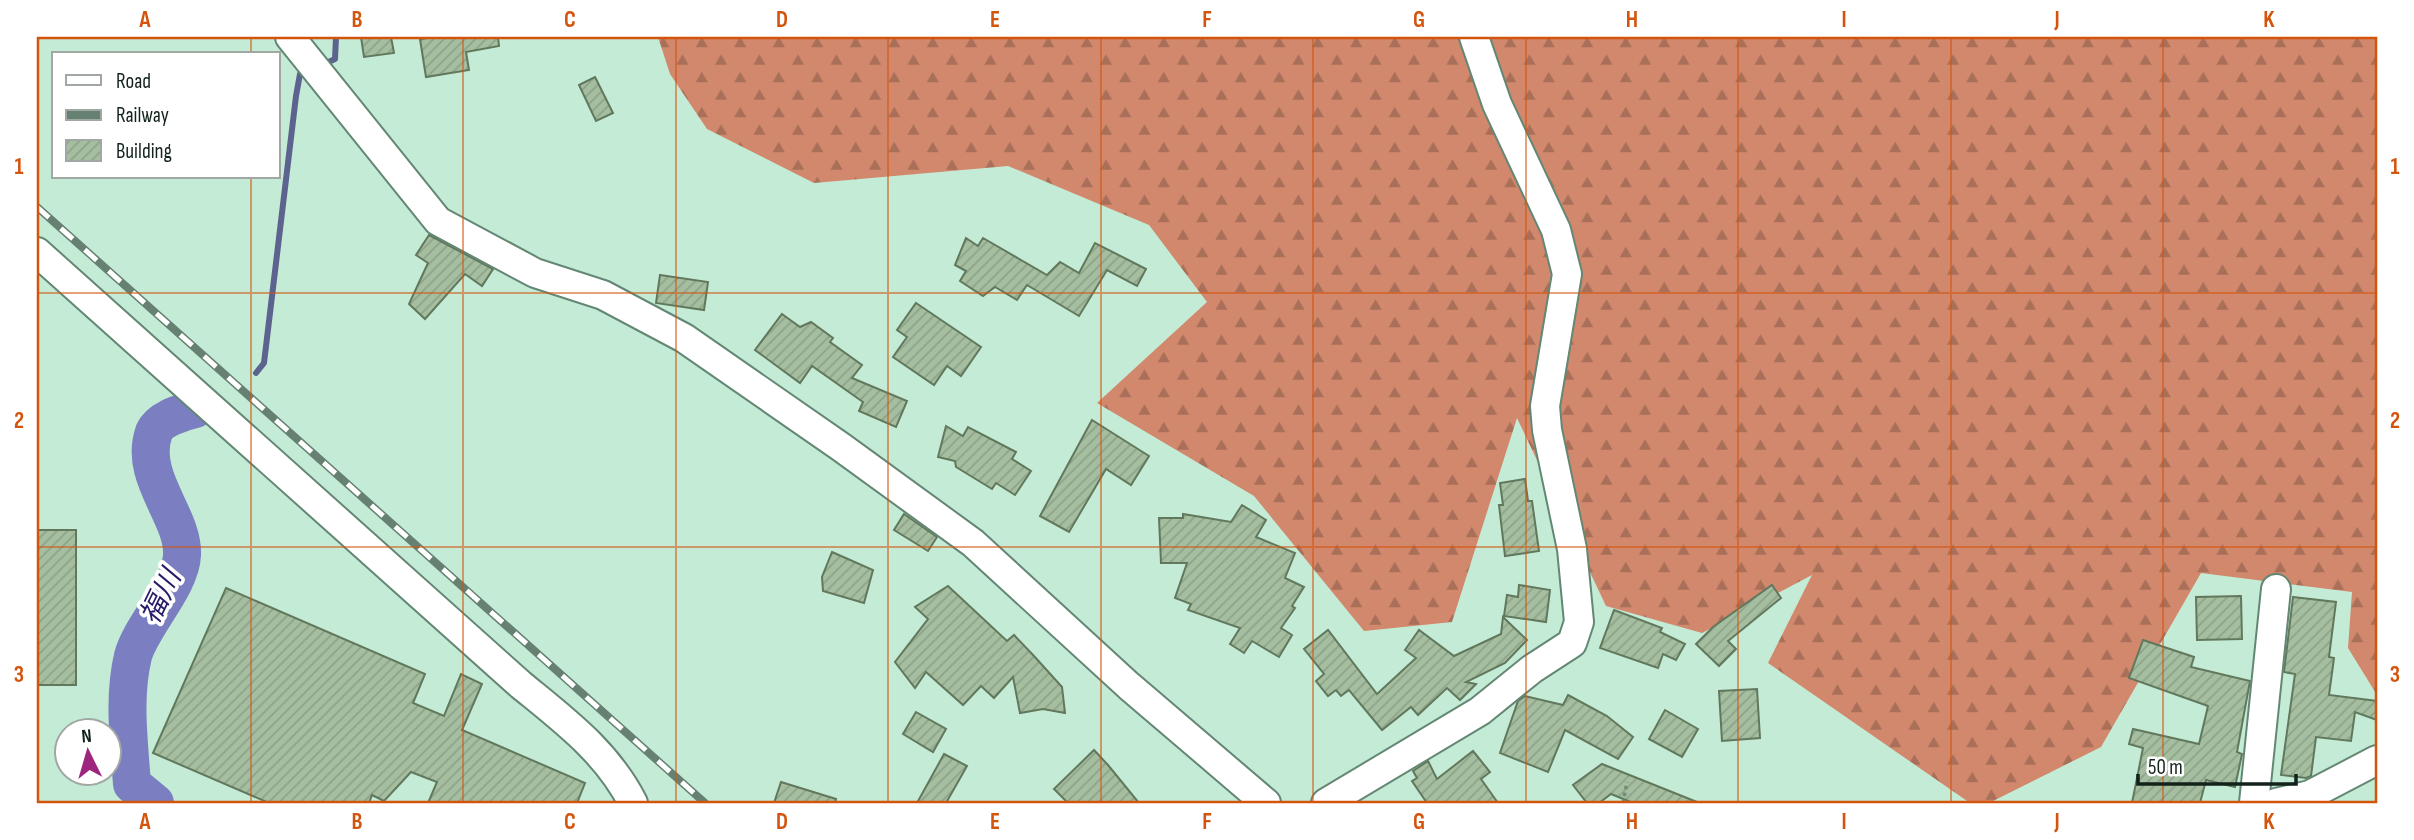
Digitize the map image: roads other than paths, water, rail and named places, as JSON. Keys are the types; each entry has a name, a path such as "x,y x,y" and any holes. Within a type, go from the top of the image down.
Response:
{"street":[{"path":"290,37 438,221 535,273 603,295 684,338 841,447 973,542 1129,686 1266,803"},
{"path":"1326,803 1480,711 1532,669 1572,643 1579,622 1572,549 1547,430 1545,406 1548,377 1562,320 1567,274 1556,230 1497,104 1475,37"},
{"path":"37,252 521,685 584,737 607,759 633,803"},
{"path":"2254,803 2276,590"},
{"path":"2276,803 2311,795 2377,760"}],"waterway":[{"name":"福川","path":"322,65 335,59 336,37"},
{"name":"福川","path":"256,373 264,363 296,96 300,74 309,70"},
{"name":"福川","path":"155,803 132,784 128,687 137,644 175,580 182,555 181,540 156,480 151,449 154,432 161,423 195,409"}],"railway":[{"path":"37,207 705,803"}]}
